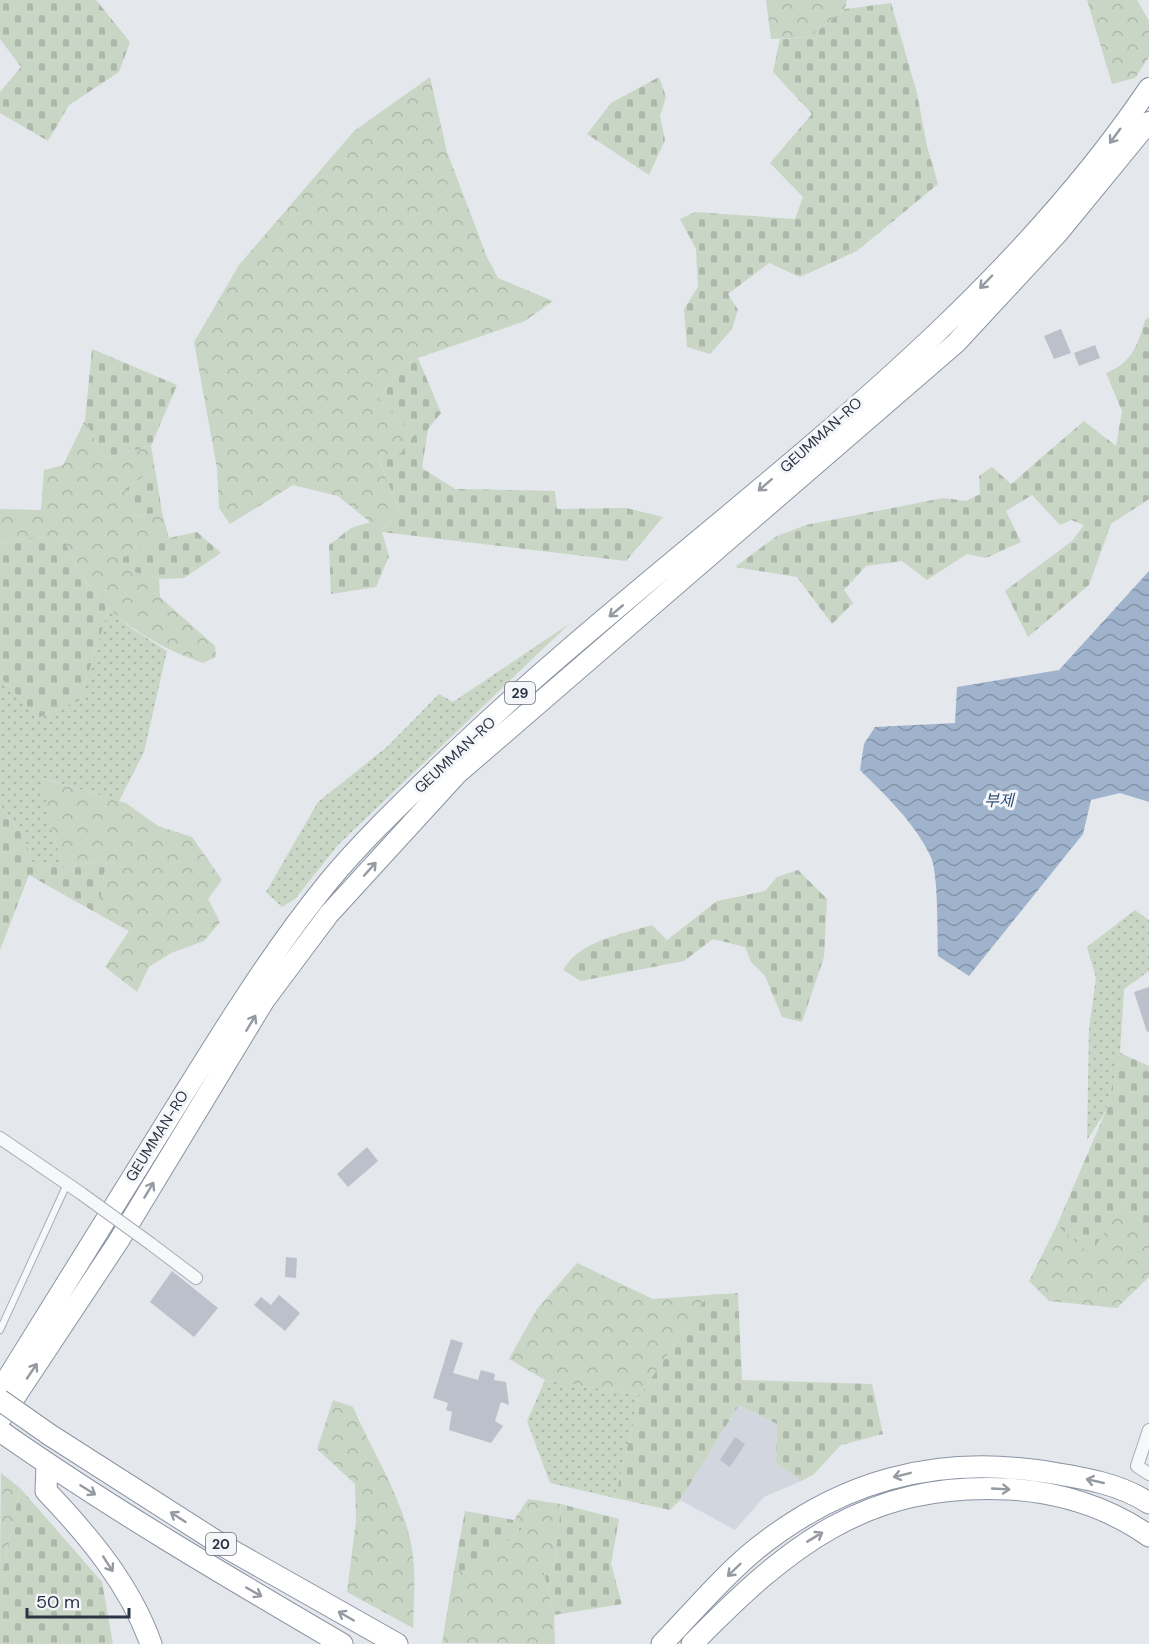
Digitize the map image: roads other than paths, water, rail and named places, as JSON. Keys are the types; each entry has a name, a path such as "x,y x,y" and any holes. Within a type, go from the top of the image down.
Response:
{"highway":[{"name":"GEUMMAN-RO","path":"0,1390 250,987 331,879 440,766 542,674 769,481 944,326 1047,219 1100,155 1149,88"},
{"name":"GEUMMAN-RO","path":"0,1420 118,1242 264,1001 329,914 457,774 956,343 1058,233 1149,122"},
{"name":"20","path":"0,1400 50,1435 222,1545 397,1644"},
{"name":"20","path":"0,1431 43,1461 210,1567 342,1644"},
{"path":"43,1461 46,1491 103,1556 128,1594 151,1644"},
{"path":"662,1644 754,1551 830,1500 873,1482 912,1472 951,1468 1016,1468 1112,1485 1149,1503"},
{"path":"692,1644 753,1584 806,1542 840,1522 868,1510 924,1493 971,1487 1026,1490 1075,1500 1124,1518 1149,1536"}],"street":[{"path":"0,1138 67,1183 196,1278"},
{"path":"1149,1430 1137,1466 1149,1474"}],"lane":[{"path":"0,1330 67,1183"}],"water":[{"name":"부제","path":"1149,571 1149,802 1120,793 1091,800 1083,834 969,976 938,956 933,863 908,820 860,770 864,744 875,727 955,723 957,687 1059,670"}]}
